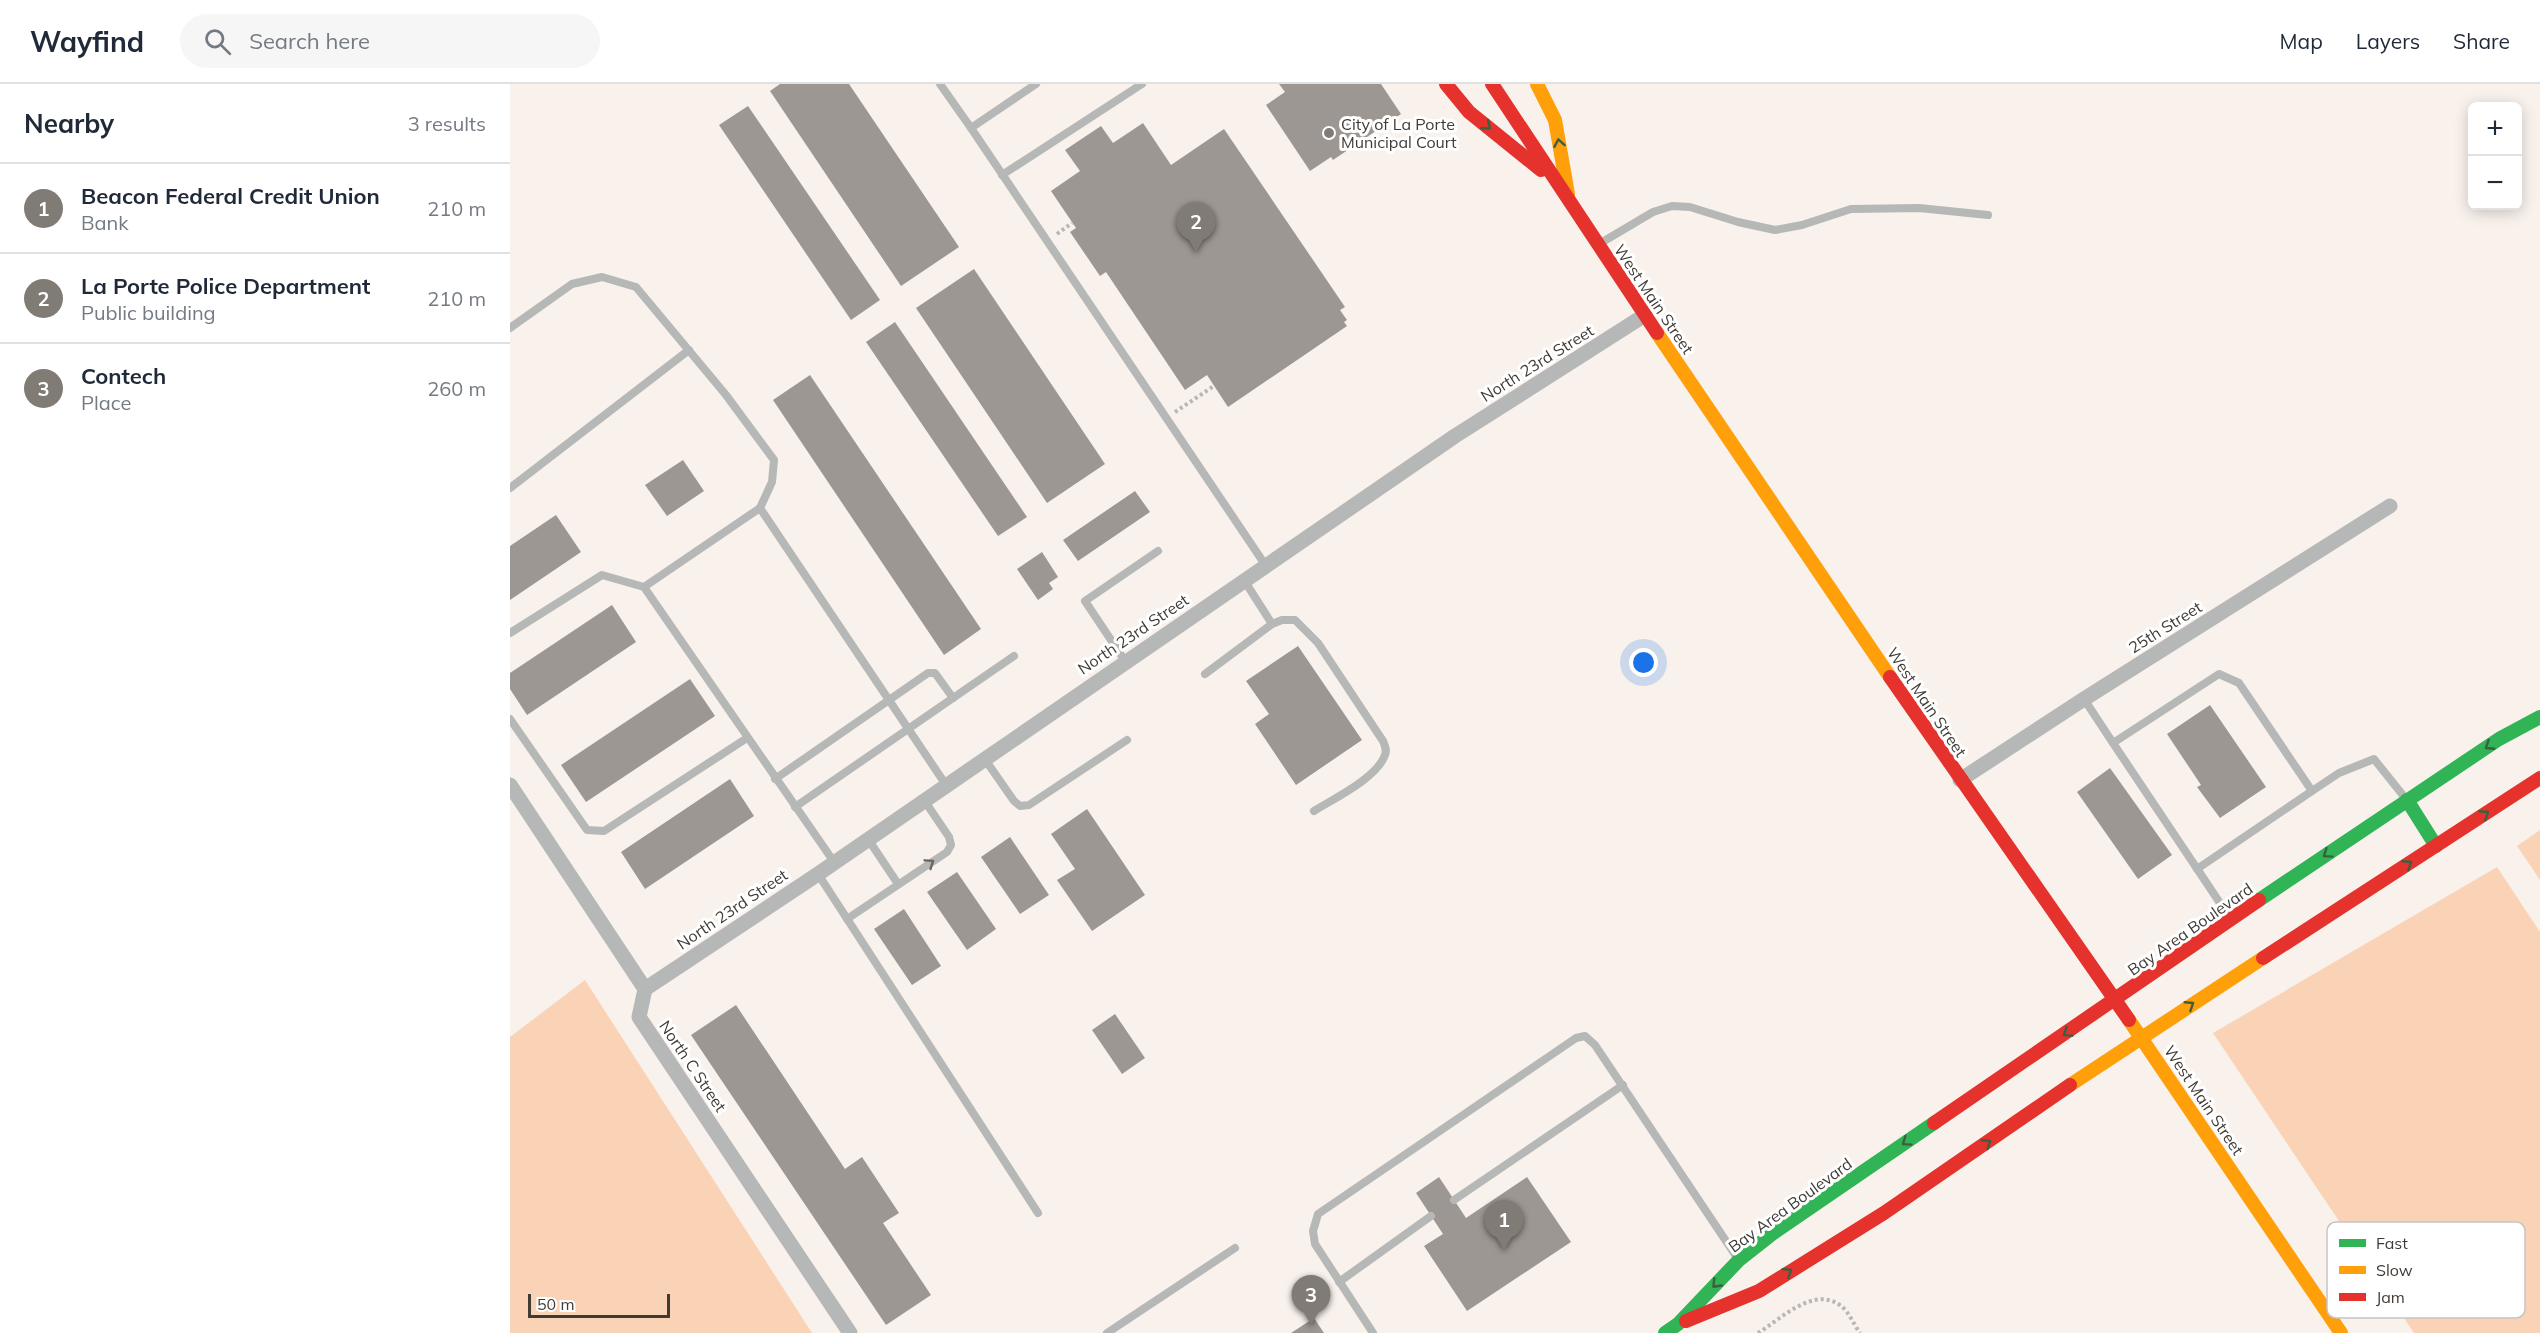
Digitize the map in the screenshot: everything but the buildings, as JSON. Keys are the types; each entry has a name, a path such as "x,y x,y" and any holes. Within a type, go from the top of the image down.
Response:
{"main road":[{"path":"1446,84 1469,112 1557,183"},
{"name":"West Main Street","path":"1492,84 1645,315 1960,780 2141,1037 2327,1312"},
{"path":"1537,84 1555,120 1569,200"},
{"name":"Bay Area Boulevard","path":"1678,1324 1749,1275 1772,1234 2407,800 2499,740 2540,717"},
{"name":"Bay Area Boulevard","path":"1678,1324 1749,1275 1884,1213 2141,1037 2540,778"},
{"path":"2407,800 2436,846"},
{"name":"West Main Street","path":"2331,1318 2341,1333"},
{"path":"1665,1333 1678,1324"}],"street":[{"name":"North 23rd Street","path":"645,989 818,874 1455,436 1645,315"},
{"name":"25th Street","path":"1960,780 2390,506"},
{"path":"510,784 645,989"},
{"name":"North C Street","path":"645,989 639,1017 850,1333"}],"lane":[{"path":"940,84 1266,566"},
{"path":"971,128 1036,84"},
{"path":"1002,175 1142,84"},
{"path":"1598,244 1653,212 1672,206 1690,207 1738,222 1775,230 1802,225 1851,209 1919,208 1988,215"},
{"path":"510,328 572,284 602,277 636,286 726,394 774,460 772,482 760,508 644,587"},
{"path":"510,488 689,350"},
{"path":"760,508 946,785"},
{"path":"1125,661 1085,601 1158,551"},
{"path":"510,633 602,575 644,587 834,862"},
{"path":"1244,580 1272,624"},
{"path":"1205,674 1272,624 1289,619 1304,626 1331,662 1383,741 1386,750 1378,766 1365,779 1314,812"},
{"path":"795,807 1014,656"},
{"path":"775,779 928,673 935,673 953,698"},
{"path":"2113,743 2219,674 2239,683 2312,791"},
{"path":"2084,699 2231,920"},
{"path":"510,719 587,830 604,831 747,738"},
{"path":"984,758 1014,801 1020,806 1029,806 1127,740"},
{"path":"2197,869 2339,773 2374,759 2407,800"},
{"path":"847,919 947,852 951,845 949,837 924,800"},
{"path":"868,839 898,884"},
{"path":"818,874 1038,1213"},
{"path":"1373,1333 1315,1244 1313,1231 1318,1214 1576,1038 1585,1036 1595,1045 1623,1085 1749,1275"},
{"path":"1454,1200 1623,1085"},
{"path":"1339,1282 1431,1216"},
{"path":"1107,1333 1235,1248"}],"path":[{"path":"1166,418 1214,386"},
{"path":"1758,1333 1812,1299 1823,1298 1843,1307 1860,1333"}],"shaded area":[{"path":"2540,830 2540,880 2517,846"},
{"path":"2497,867 2540,932 2540,1333 2414,1333 2404,1318 2525,1318 2525,1222 2340,1222 2213,1033"},
{"path":"585,980 812,1333 510,1333 510,1037"}],"traffic: fast":[{"path":"2259,900 2499,739 2540,717"},
{"path":"2407,800 2436,846"},
{"path":"1665,1333 1678,1324 1739,1260 1772,1234 1934,1123"}],"traffic: slow":[{"path":"1537,84 1555,120 1568,194"},
{"path":"1657,333 1890,677"},
{"path":"2070,1085 2263,958"},
{"path":"2129,1020 2327,1312"},
{"path":"2331,1318 2341,1333"}],"traffic: jam":[{"path":"1446,84 1469,112 1541,170"},
{"path":"1492,84 1657,333"},
{"path":"1890,677 2129,1020"},
{"path":"2263,958 2540,778"},
{"path":"1934,1123 2259,900"},
{"path":"1686,1321 1759,1291 1884,1213 2070,1085"}],"place":[{"name":"City of La Porte Municipal Court","path":"1329,133"},
{"name":"La Porte Police Department","path":"1196,252"},
{"name":"Beacon Federal Credit Union","path":"1504,1250"},
{"name":"Contech","path":"1311,1325"}]}
